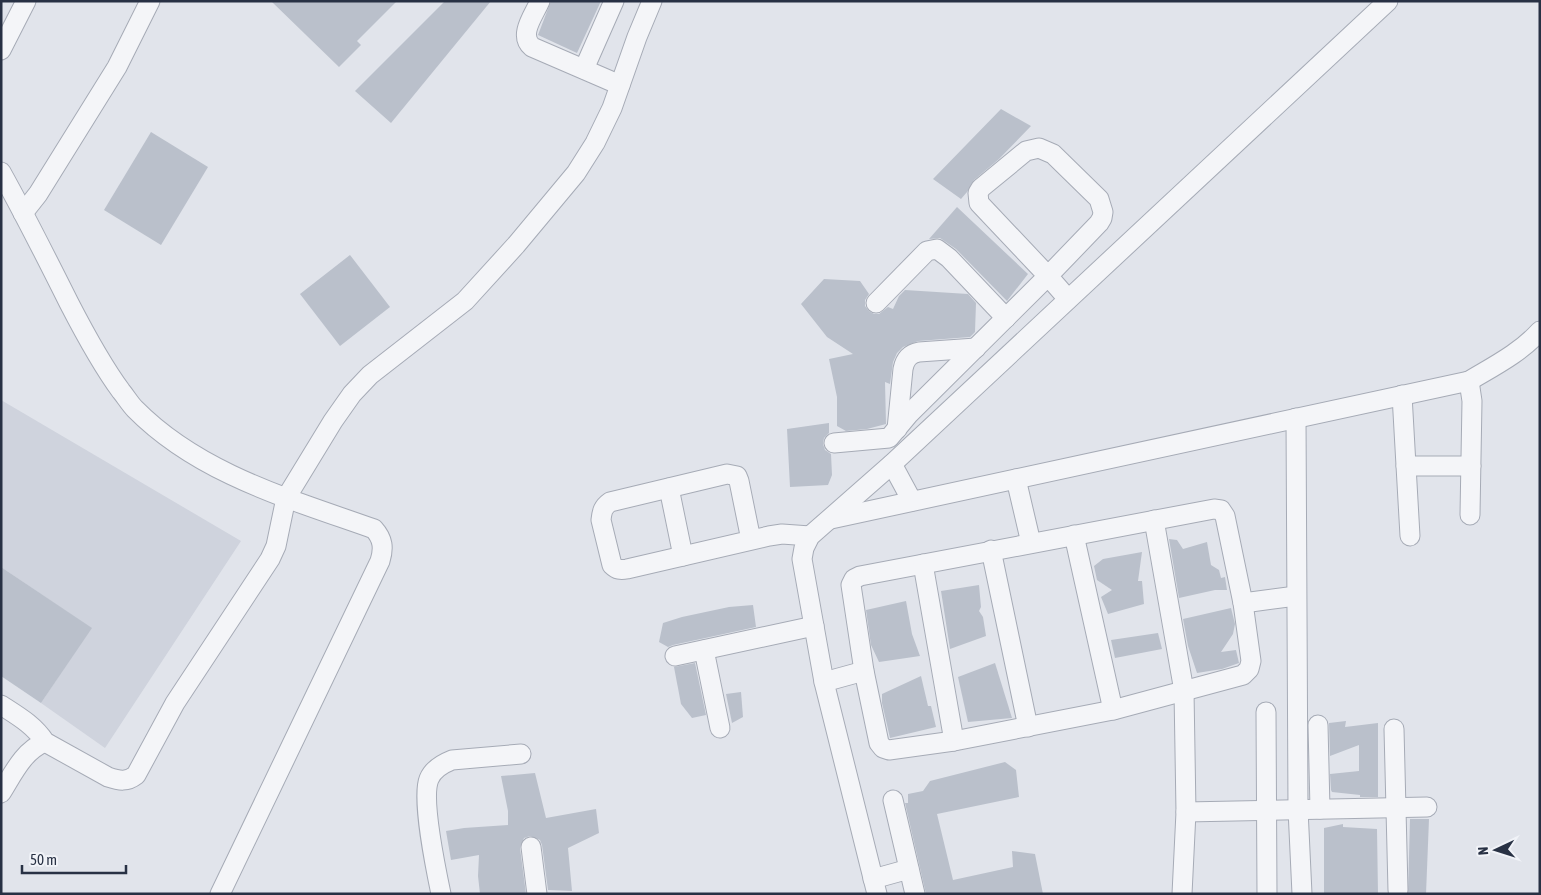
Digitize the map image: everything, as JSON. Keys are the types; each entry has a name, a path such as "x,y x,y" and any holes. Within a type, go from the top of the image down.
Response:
{"lane":[{"path":"1,50 26,1"},
{"path":"24,213 38,194 116,66 150,1"},
{"path":"540,1 526,33 527,43 532,47 620,85"},
{"path":"584,69 614,1"},
{"path":"1,705 28,723 39,733 45,742 108,777 129,780 136,774 175,703 270,559 276,546 286,498 332,421 352,394 370,376 465,301 516,245 576,174 612,108 636,37 652,1"},
{"path":"909,869 875,886 824,682 802,559 804,548 810,536 892,464 1388,1"},
{"path":"834,443 889,438 909,414 1048,276 1099,223 1103,212 1099,199 1053,154 1039,148 1032,148 980,188 977,198 979,203 1048,276 1068,300"},
{"path":"1,172 24,213 90,344 134,409 161,432 201,460 234,477 286,498 374,529 379,534 383,543 383,552 376,570 220,894"},
{"path":"876,304 927,251 937,249 1006,318"},
{"path":"830,520 1469,380 1536,341"},
{"path":"897,429 904,361 919,352 976,348"},
{"path":"1469,380 1472,401 1470,515"},
{"path":"1402,395 1410,536"},
{"path":"1296,418 1298,809 1302,894"},
{"path":"892,464 912,501"},
{"path":"1406,466 1471,466"},
{"path":"751,540 737,476 727,474 610,502 604,507 601,520 612,565 616,569 628,569 782,534 810,536"},
{"path":"1016,479 1031,543"},
{"path":"669,488 683,556"},
{"path":"1214,509 1221,510 1225,516 1243,603 1251,661 1249,669 1243,675 1113,710 954,742 889,750 883,748 879,743 864,671 851,585 854,579 860,576 1031,543 1214,509"},
{"path":"1154,520 1184,691 1186,812 1182,894"},
{"path":"1074,535 1113,710"},
{"path":"991,550 1028,727"},
{"path":"924,564 954,742"},
{"path":"1243,603 1296,596"},
{"path":"675,656 814,626"},
{"path":"704,650 720,728"},
{"path":"824,682 864,671"},
{"path":"1266,712 1267,894"},
{"path":"1318,726 1320,809"},
{"path":"1394,728 1394,807 1398,890"},
{"path":"1,793 24,757 38,745 45,742"},
{"path":"440,894 431,840 426,792 429,779 442,764 452,760 520,754"},
{"path":"893,800 915,894"},
{"path":"1186,812 1427,807"},
{"path":"531,847 537,894"}],"shaded area":[{"path":"1,400 241,541 105,748 41,703 91,628 1,567"}],"building":[{"path":"271,1 397,1 357,41 361,45 339,67"},
{"path":"445,1 491,1 391,123 355,91"},
{"path":"551,1 601,1 577,53 538,35"},
{"path":"1001,109 1031,126 999,159 974,180 961,199 933,179"},
{"path":"151,132 208,167 161,245 104,210"},
{"path":"957,207 1028,274 1007,301 956,249 940,238 929,239"},
{"path":"350,255 390,307 340,346 300,294"},
{"path":"824,279 860,281 869,294 865,300 865,306 874,314 879,314 888,307 893,309 899,296 905,290 968,294 976,303 975,332 970,337 918,341 903,347 897,353 893,362 890,384 885,382 886,424 867,429 846,431 837,426 837,397 829,359 853,354 827,337 801,304"},
{"path":"829,423 829,433 824,438 823,444 825,450 831,454 832,475 828,485 790,487 787,429"},
{"path":"1169,539 1177,540 1183,549 1207,542 1211,565 1219,570 1221,578 1225,577 1227,590 1215,590 1179,598"},
{"path":"1142,552 1138,581 1142,581 1144,604 1108,614 1101,597 1112,590 1097,580 1094,566 1103,559"},
{"path":"1,567 92,628 41,703 1,676"},
{"path":"979,585 981,607 979,611 983,617 986,636 950,649 941,591"},
{"path":"906,601 912,634 920,656 879,662 871,645 866,610"},
{"path":"753,605 756,627 668,647 659,642 663,623 729,607"},
{"path":"1231,608 1235,624 1233,634 1221,652 1236,650 1239,663 1222,669 1197,673 1188,646 1183,619"},
{"path":"1158,633 1162,649 1115,658 1111,640"},
{"path":"695,663 706,715 692,718 681,704 674,667"},
{"path":"995,663 1012,718 968,722 958,677"},
{"path":"921,676 928,706 931,706 936,727 890,738 882,703 882,694"},
{"path":"741,692 743,717 732,723 726,694"},
{"path":"1346,721 1345,727 1378,723 1378,797 1360,797 1360,795 1332,792 1331,790 1330,774 1359,771 1359,745 1330,756 1329,723"},
{"path":"1005,762 1016,770 1019,797 937,814 953,880 1013,867 1012,851 1035,854 1043,894 926,894 905,803 908,803 908,794 923,791 930,781"},
{"path":"535,773 546,818 596,809 599,833 568,848 572,891 548,890 542,845 540,840 530,836 524,838 520,848 526,894 480,894 478,876 479,855 451,860 446,831 508,825 508,811 501,776"},
{"path":"1410,819 1429,819 1426,894 1408,894"},
{"path":"1343,824 1343,827 1377,829 1378,894 1324,894 1324,828"}]}
